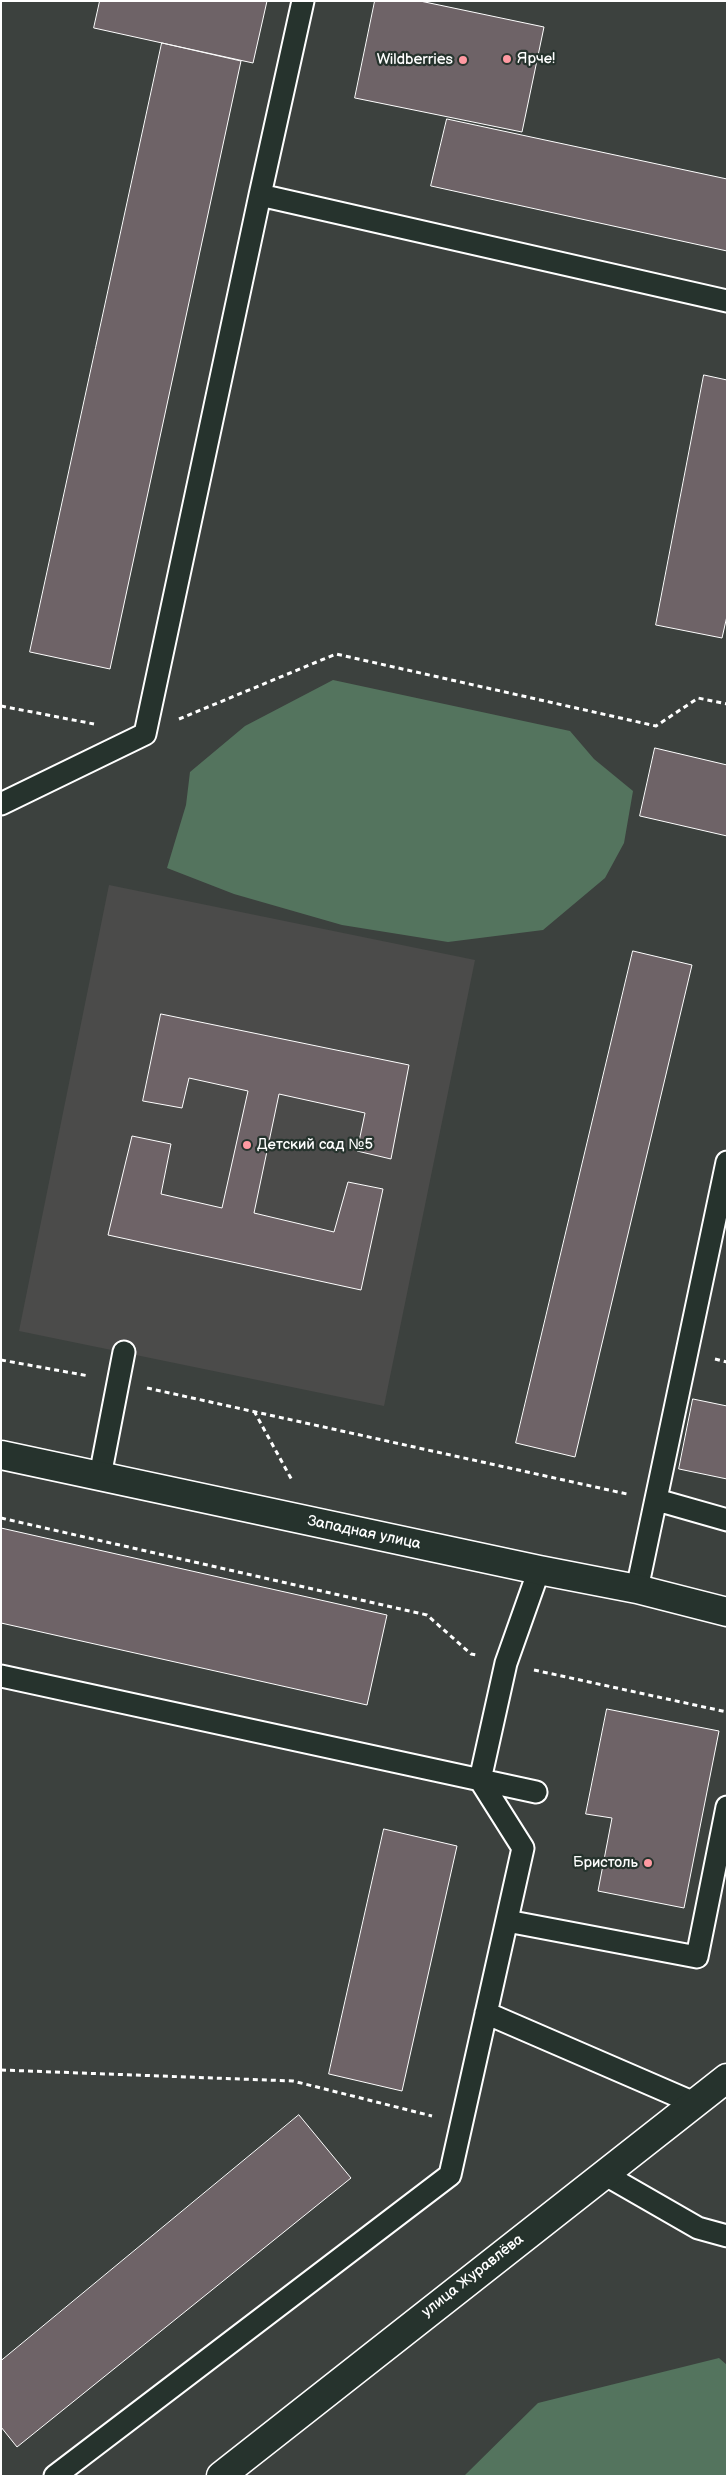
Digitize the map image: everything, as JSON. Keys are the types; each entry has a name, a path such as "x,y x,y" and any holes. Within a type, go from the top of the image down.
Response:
{"street":[{"name":"Западная улица","path":"1,1455 539,1570 637,1588 727,1612"},
{"name":"улица Журавлёва","path":"221,2476 727,2078"}],"lane":[{"path":"1,804 145,734 303,1"},
{"path":"260,195 727,301"},
{"path":"637,1588 727,1162"},
{"path":"100,1476 124,1352"},
{"path":"657,1500 727,1520"},
{"path":"55,2476 450,2175 523,1848 480,1780 506,1663 539,1570"},
{"path":"1,1676 536,1792"},
{"path":"507,1921 697,1957 727,1808"},
{"path":"486,2013 694,2103"},
{"path":"604,2174 698,2228 727,2236"}],"path":[{"path":"1,706 145,734 336,654 656,726 698,698 727,704"},
{"path":"1,1360 118,1382 254,1411 657,1500"},
{"path":"254,1411 314,1522"},
{"path":"1,1518 427,1615 471,1654 727,1712"},
{"path":"1,2070 293,2080 461,2124"}],"shaded area":[{"name":"Детский сад №5","path":"109,885 475,960 384,1406 19,1331"}],"green space":[{"path":"333,680 570,731 594,759 633,791 624,843 605,878 543,930 448,942 342,925 234,894 167,868 186,805 190,772 245,726"},
{"path":"719,2358 727,2365 727,2476 464,2476 538,2403"}],"building":[{"path":"100,1 267,1 253,63 94,28"},
{"path":"375,1 420,1 544,27 522,132 355,98"},
{"path":"162,43 241,61 110,669 30,652"},
{"path":"447,119 727,179 727,251 431,186"},
{"path":"704,375 727,380 727,616 722,638 656,625"},
{"path":"655,748 727,765 727,836 640,816"},
{"path":"633,951 692,965 575,1457 516,1443"},
{"path":"161,1014 409,1065 391,1159 357,1151 365,1113 279,1094 254,1213 334,1232 348,1182 383,1189 361,1290 108,1235 132,1136 171,1144 161,1194 222,1208 248,1091 189,1078 182,1108 143,1101"},
{"path":"693,1399 727,1406 727,1479 679,1469"},
{"path":"1,1528 387,1615 367,1705 1,1623"},
{"path":"607,1709 719,1731 684,1908 598,1891 612,1818 586,1814"},
{"path":"384,1829 457,1846 402,2091 329,2074"},
{"path":"299,2115 351,2178 17,2447 1,2427 1,2361"}],"place":[{"name":"Ярче!","path":"507,59"},
{"name":"Wildberries","path":"463,60"},
{"name":"Детский сад №5","path":"247,1145"},
{"name":"Бристоль","path":"648,1863"}]}
